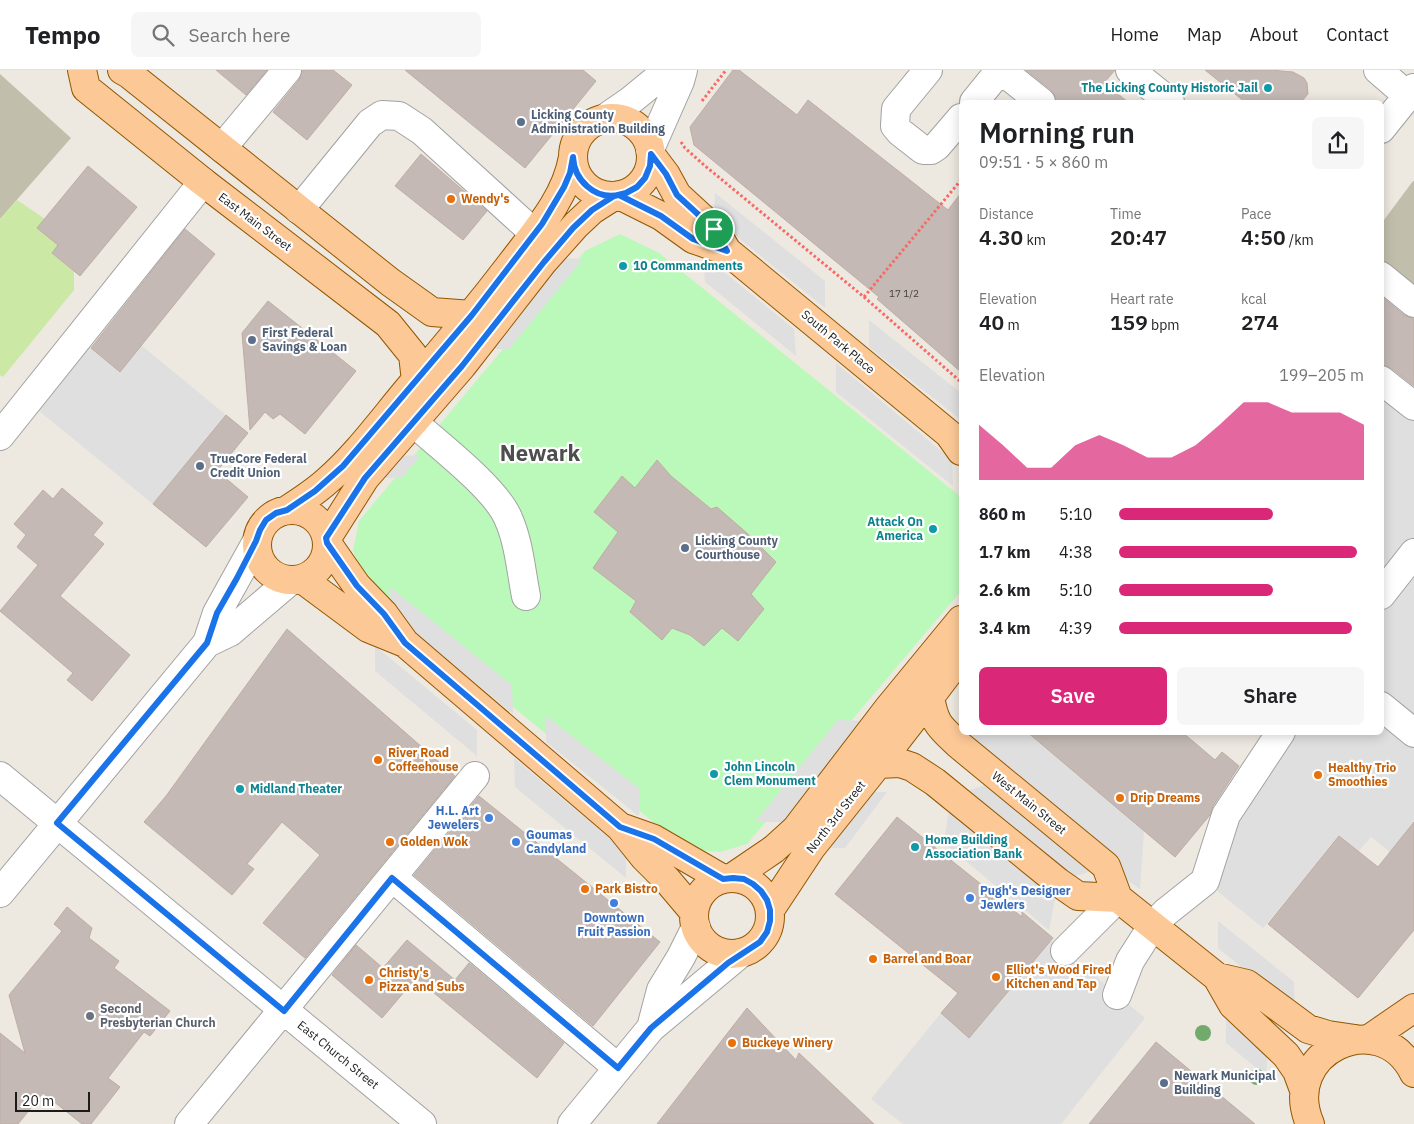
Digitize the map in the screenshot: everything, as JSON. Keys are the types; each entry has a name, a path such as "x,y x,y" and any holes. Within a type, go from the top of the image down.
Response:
{"main road":[{"name":"East Main Street","path":"82,70 86,88 203,182 388,324 413,355 416,381"},
{"path":"122,70 390,282 432,312 472,315"},
{"path":"287,510 315,491 343,466 472,315 534,233 564,187 570,173 577,139 585,128 596,121 604,119 622,119 633,124 642,132 648,142 650,151 650,166 645,178 637,187 608,200 573,228 462,366 365,478 331,533 324,561 318,569 296,580"},
{"name":"South Park Place","path":"650,151 666,174 677,195 714,229 727,251 957,441"},
{"path":"573,157 574,166 579,178 588,188 608,200"},
{"name":"South Park Place","path":"608,200 661,216 693,239 727,251"},
{"path":"405,643 368,628 296,580 281,579 266,569 257,552 256,541 266,520 276,513 298,510 317,520 323,528 331,533 357,586 384,614 405,643 620,827 644,858 667,880 695,919 701,938 709,946 730,954 752,949 767,932 770,910 767,900 753,884 744,879 728,878 712,883 703,891 697,901 695,919"},
{"path":"897,718 959,623"},
{"path":"897,718 931,705 959,659"},
{"name":"West Main Street","path":"931,705 938,726 1106,866 1118,898"},
{"name":"North 3rd Street","path":"770,910 811,848 878,764 897,718"},
{"name":"North 3rd Street","path":"728,878 774,849 796,829 897,718"},
{"path":"878,764 900,763 912,767 935,782 1058,882 1078,896 1118,898 1217,976 1233,1005 1286,1055 1297,1071 1303,1109"},
{"path":"620,827 654,839 728,878"},
{"path":"1217,976 1247,984 1308,1029 1328,1035 1384,1044 1399,1052 1410,1064 1414,1072"},
{"path":"1303,1109 1310,1071 1321,1056 1337,1044 1362,1039 1414,1008"}],"street":[{"path":"222,148 287,70"},
{"path":"604,119 630,101 668,70"},
{"path":"650,151 680,81 682,70"},
{"path":"928,70 896,109 895,126 923,150 931,150 937,146 959,120"},
{"path":"976,100 1001,70 1038,100"},
{"path":"1130,70 1168,100"},
{"path":"1378,70 1411,92 1384,125"},
{"path":"300,210 370,123 382,114 399,116 422,131 534,233"},
{"path":"0,436 203,182"},
{"path":"1384,278 1414,303"},
{"path":"1384,382 1414,406"},
{"path":"414,423 493,496 508,516 515,539 526,596"},
{"path":"0,893 207,643 217,613 256,541"},
{"path":"1384,591 1414,553"},
{"path":"207,643 230,632 296,580"},
{"path":"1384,708 1414,733"},
{"path":"1117,995 1130,962 1153,925 1166,912 1205,882 1226,815 1279,735"},
{"name":"East Church Street","path":"0,776 422,1124"},
{"path":"189,1124 284,1011 475,776"},
{"path":"392,878 618,1068"},
{"path":"1065,951 1118,898"},
{"path":"651,1028 661,990 681,957 695,919"},
{"path":"572,1124 651,1028 741,953"}],"path":[{"path":"680,141 704,165 864,297 959,380"},
{"path":"864,297 959,182"}],"shaded area":[{"path":"0,74 71,138 0,219"},
{"path":"1414,181 1414,288 1384,263 1384,220"},
{"path":"715,193 825,281 825,308 714,218"},
{"path":"703,255 794,329 796,356 705,282"},
{"path":"557,258 583,259 509,349 481,349"},
{"path":"869,320 959,391 959,418 869,347"},
{"path":"83,342 120,372 141,345 226,415 153,504 32,405"},
{"path":"836,363 952,460 953,486 836,392"},
{"path":"1384,382 1414,406 1414,822 1390,852 1371,837 1358,852 1339,836 1263,928 1205,881 1280,735 1384,735"},
{"path":"421,455 402,478 376,478 394,456"},
{"path":"389,586 512,685 513,714 392,613"},
{"path":"375,646 477,730 477,756 375,671"},
{"path":"546,716 640,789 639,816 546,742"},
{"path":"838,720 865,721 785,822 755,822"},
{"path":"966,735 1029,735 1144,831 1140,889 1106,866 1058,882 1049,930 944,843 951,796 1001,780 959,745"},
{"path":"514,758 626,852 626,878 515,787"},
{"path":"863,792 887,792 845,848 821,848"},
{"path":"1218,921 1294,982 1295,1011 1218,948"},
{"path":"1051,941 1145,1018 1061,1124 903,1124 871,1099 941,1013 969,1037"},
{"path":"1226,1017 1268,1052 1266,1076 1226,1043"}],"green space":[{"path":"17,200 45,219 38,228 58,245 52,253 74,272 74,290 3,377 0,375 0,219"},
{"path":"620,234 659,253 959,495 959,593 747,844 720,852 686,849 371,590 353,551 359,521 585,251"}],"building":[{"path":"216,70 267,70 246,95"},
{"path":"302,70 333,70 352,85 307,140 273,112 299,80"},
{"path":"405,70 583,70 596,81 525,168"},
{"path":"733,70 739,70 797,115 808,100 948,210 959,196 959,370 877,299 879,297 694,145 690,127"},
{"path":"1026,70 1115,70 1104,83 1125,100 1056,100 1051,90"},
{"name":"The Licking County Historic Jail","path":"1205,70 1293,72 1304,78 1307,83 1308,94 1303,100 1242,100"},
{"path":"421,154 487,211 463,240 395,186"},
{"path":"88,166 137,207 80,276 52,253 58,245 37,228"},
{"path":"185,229 215,254 120,372 91,348"},
{"path":"1384,298 1404,315 1414,319 1414,386 1391,368 1384,366"},
{"path":"268,301 356,371 305,434 280,414 273,419 265,412 250,430 242,333"},
{"path":"226,415 248,433 217,471 248,497 206,547 153,504"},
{"name":"Licking County Courthouse","path":"657,460 671,476 711,509 717,507 776,562 751,594 764,609 738,641 722,628 704,646 690,635 672,628 662,640 630,612 636,601 593,568 618,532 594,512 622,476 635,488"},
{"path":"62,488 103,523 93,535 104,544 60,596 130,655 92,701 67,680 73,673 0,611 38,565 17,547 26,535 14,524 43,490 53,499"},
{"path":"287,629 455,776 305,958 263,923 320,855 282,822 247,864 254,869 232,895 144,822 166,796"},
{"path":"1031,735 1186,735 1215,760 1222,752 1239,766 1213,806 1210,815 1175,857"},
{"path":"479,796 660,942 593,1026 414,875"},
{"path":"897,817 1022,917 1022,912 1053,938 969,1038 941,1013 958,993 835,894"},
{"path":"1414,822 1414,930 1358,998 1268,924 1339,836 1378,867"},
{"name":"Second Presbyterian Church","path":"67,907 92,928 89,938 119,961 114,968 170,1011 150,1036 144,1032 108,1078 120,1087 91,1124 82,1124 43,1093 18,1124 0,1124 0,1033 25,1053 9,995 62,931 54,924"},
{"path":"407,940 455,980 469,963 564,1043 537,1078 416,978 382,1018 332,975 356,945 383,968"},
{"path":"747,1008 796,1060 799,1053 874,1124 657,1124"},
{"name":"Newark Municipal Building","path":"1156,1042 1255,1124 1089,1124"}],"place":[{"name":"The Licking County Historic Jail","path":"1268,88"},
{"name":"Licking County Administration Building","path":"521,122"},
{"name":"Wendy's","path":"451,199"},
{"name":"10 Commandments","path":"623,266"},
{"name":"First Federal Savings & Loan","path":"252,340"},
{"name":"TrueCore Federal Credit Union","path":"200,466"},
{"name":"Attack On America","path":"933,529"},
{"name":"Licking County Courthouse","path":"685,548"},
{"name":"River Road Coffeehouse","path":"378,760"},
{"name":"John Lincoln Clem Monument","path":"714,774"},
{"name":"Healthy Trio Smoothies","path":"1318,775"},
{"name":"Midland Theater","path":"240,789"},
{"name":"Drip Dreams","path":"1120,798"},
{"name":"H.L. Art Jewelers","path":"489,818"},
{"name":"Golden Wok","path":"390,842"},
{"name":"Goumas Candyland","path":"516,842"},
{"name":"Home Building Association Bank","path":"915,847"},
{"name":"Park Bistro","path":"585,889"},
{"name":"Pugh's Designer Jewlers","path":"970,898"},
{"name":"Downtown Fruit Passion","path":"614,903"},
{"name":"Barrel and Boar","path":"873,959"},
{"name":"Elliot's Wood Fired Kitchen and Tap","path":"996,977"},
{"name":"Christy's Pizza and Subs","path":"369,980"},
{"name":"Second Presbyterian Church","path":"90,1016"},
{"name":"Buckeye Winery","path":"732,1043"},
{"name":"Newark Municipal Building","path":"1164,1083"}],"district":[{"name":"Newark","path":"540,453"}],"route":[{"path":"714,229 677,195 666,174 651,154 650,166 645,178 637,187 626,193 614,196 592,210 573,228 544,262 462,366 365,478 341,518 326,538 327,543 357,586 384,614 405,643 620,827 654,839 723,879 744,879 761,891 767,900 770,910 767,932 752,949 741,953 719,970 677,1008 651,1028 618,1068 392,878 284,1011 57,823 207,643 217,613 266,520 276,513 287,510 327,482 343,466 472,315 542,224 564,187 570,173 573,157 574,166 579,178 588,188 600,194 614,196 619,195 661,216 693,239 727,251 714,229"}]}
